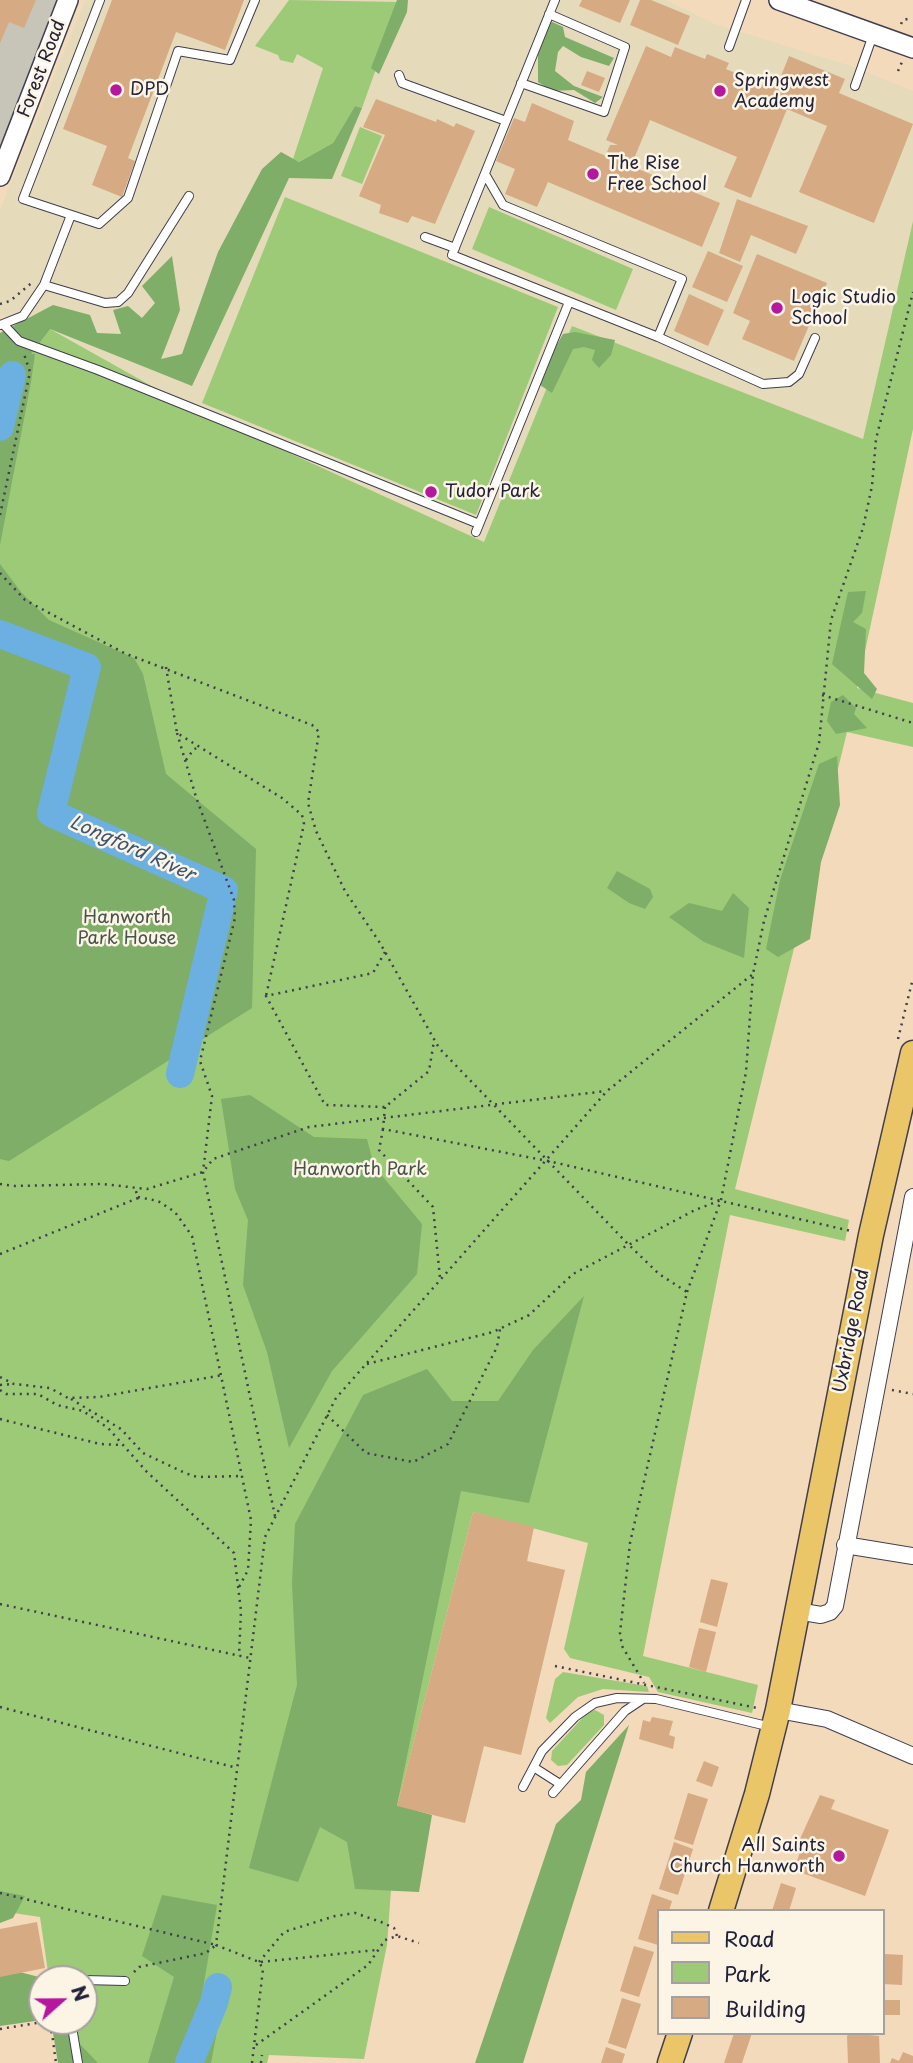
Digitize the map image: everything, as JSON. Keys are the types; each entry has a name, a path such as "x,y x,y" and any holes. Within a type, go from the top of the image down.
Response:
{"main road":[{"name":"Uxbridge Road","path":"722,1909 757,1794 770,1715 797,1611 871,1235 913,1053"},
{"path":"670,2063 679,2035"}],"street":[{"name":"Forest Road","path":"0,176 68,0"},
{"path":"779,0 873,35 908,52"},
{"name":"Uxbridge Road","path":"797,1611 821,1615 830,1612 835,1606 874,1387 913,1196"},
{"path":"845,1545 913,1556"},
{"path":"770,1715 827,1719 913,1756"}],"lane":[{"path":"100,0 23,199 99,224 128,198 178,51 230,60 255,0"},
{"path":"555,0 452,255 658,337 763,384 789,382 799,374 815,338"},
{"path":"729,47 746,0"},
{"path":"522,83 604,112 625,47 549,14"},
{"path":"855,86 873,35"},
{"path":"399,75 402,83 506,121"},
{"path":"485,174 503,205 682,279 658,337"},
{"path":"47,281 94,301 118,302 128,293 189,196"},
{"path":"71,215 47,281 23,316 2,325 19,341 124,380 477,528 569,302"},
{"path":"425,237 455,248"},
{"path":"523,1787 542,1751 575,1717 595,1703 617,1698 643,1699 770,1715"},
{"path":"554,1793 625,1711 643,1699"},
{"path":"535,1768 560,1784"},
{"path":"98,1980 125,1981"},
{"path":"73,2035 78,2063"}],"path":[{"path":"901,24 903,20 912,18"},
{"path":"898,71 908,52"},
{"path":"0,304 10,301 29,282 47,281"},
{"path":"644,1683 622,1646 620,1633 630,1543 687,1292 721,1200 746,1072 753,974 779,864 802,806 820,743 822,695 831,620 863,528 872,486 876,439 913,292"},
{"path":"0,515 30,372 19,341"},
{"path":"0,573 25,600 124,653 312,725 319,732 316,766 308,803 312,818 345,891 385,952 434,1040 628,1244 659,1274 687,1292"},
{"path":"166,667 177,733 185,761 233,900 235,918 200,1061 212,1096 203,1172 275,1516"},
{"path":"822,695 913,723"},
{"path":"177,733 282,798 302,815 266,996 325,1105 385,1107 429,1071 434,1040"},
{"path":"185,761 194,749 201,747"},
{"path":"303,820 312,818"},
{"path":"266,996 373,973 385,952"},
{"path":"125,1981 139,1968 206,1953 216,1945 265,1537 336,1398 607,1091 753,974"},
{"path":"0,1184 102,1184 147,1189 203,1172 213,1159 309,1127 607,1091"},
{"path":"385,1107 379,1150 433,1207 440,1280"},
{"path":"383,1129 548,1161 871,1235"},
{"path":"135,1188 138,1197"},
{"path":"0,1254 138,1197 158,1201 175,1212 192,1236 251,1520 248,1570 239,1589"},
{"path":"366,1364 431,1349 500,1328 529,1315 573,1274 695,1209 721,1200"},
{"path":"327,1415 366,1454 413,1462 448,1444 497,1347 500,1328"},
{"path":"68,1398 99,1397 223,1375"},
{"path":"0,1377 14,1384 50,1388 82,1403 121,1429 143,1453 185,1473 197,1477 243,1476"},
{"path":"14,1384 0,1388 6,1394 38,1394 57,1405 83,1411 108,1428 146,1471 234,1553 239,1589 239,1656"},
{"path":"874,1387 913,1394"},
{"path":"0,1419 100,1444 123,1445"},
{"path":"0,1604 250,1658"},
{"path":"555,1666 644,1683 770,1715"},
{"path":"0,1707 237,1768"},
{"path":"0,1893 216,1945 259,1962 376,1950"},
{"path":"259,1962 284,1932 335,1916 355,1913 394,1928 397,1936"},
{"path":"256,2045 368,1965 385,1940 397,1936 419,1943"},
{"path":"252,2063 263,1969 259,1962"},
{"path":"0,2029 43,2022 51,2033 57,2063"},
{"path":"261,2063 262,2055"}],"shaded area":[{"path":"0,0 59,0 0,150"},
{"name":"Tudor Park","path":"85,0 666,0 715,24 854,67 913,91 913,221 752,925 49,329 0,315 0,210"}],"green space":[{"path":"289,0 400,2 362,108 355,106 333,143 299,162 293,159 323,68 297,54 293,63 280,60 278,55 255,46"},
{"path":"397,0 408,0 407,12 379,74 371,68"},
{"path":"550,21 563,27 565,37 614,58 609,66 581,57 563,46 558,52 555,71 574,86 603,97 595,103 574,90 552,91 538,82 538,54"},
{"path":"355,106 362,108 332,179 289,178 192,386 50,329 31,354 35,354 31,382 0,545 0,333 53,305 90,315 97,333 121,334 113,310 128,306 142,318 155,303 142,286 172,256 180,310 161,359 182,354 218,252 262,169 281,152 299,162 333,143"},
{"path":"360,127 382,136 362,184 341,176"},
{"path":"285,197 558,307 476,515 202,403"},
{"path":"489,207 633,269 616,310 472,249"},
{"name":"Hanworth Park","path":"913,221 913,429 857,688 913,703 913,747 847,732 735,1189 849,1220 845,1241 730,1215 643,1656 758,1685 752,1713 658,1692 649,1677 570,1658 564,1649 588,1543 473,1512 397,1806 387,1945 364,2059 269,2055 267,2063 62,2063 57,2035 98,2035 98,1965 47,1965 40,1917 0,1911 0,343 50,329 189,407 484,542 572,326 863,439"},
{"path":"575,332 615,340 611,355 599,368 592,360 595,350 584,347 573,349 552,393 540,385 552,353 563,334"},
{"name":"Hanworth Park House","path":"0,564 21,592 49,620 134,658 143,674 166,774 256,849 252,1008 9,1161 0,1159"},
{"path":"866,591 862,613 853,622 866,629 864,673 877,689 872,699 832,664 848,592"},
{"path":"843,695 856,708 854,714 867,728 836,734 827,721 831,702"},
{"path":"837,756 840,805 821,862 810,939 778,957 766,949 780,880 819,764"},
{"path":"617,871 650,889 653,897 645,909 629,903 607,888"},
{"path":"733,893 749,908 744,958 704,942 669,917 689,903 722,911"},
{"path":"250,1095 314,1137 367,1139 374,1166 422,1224 417,1274 332,1371 289,1448 267,1352 243,1285 248,1220 235,1189 221,1099"},
{"path":"584,1296 529,1503 461,1491 397,1805 432,1815 419,1892 355,1889 347,1842 320,1827 298,1882 249,1868 297,1685 292,1583 295,1524 363,1395 427,1369 452,1401 498,1401 533,1350"},
{"path":"563,1672 647,1686 649,1692 603,1689 578,1697 550,1723 546,1718 555,1679"},
{"path":"595,1710 604,1715 604,1725 567,1765 558,1766 551,1760 552,1751 587,1713"},
{"path":"629,1725 523,2063 475,2063 556,1824 581,1800 586,1772"},
{"path":"0,1891 25,1896 13,1918 0,1923"},
{"path":"162,1895 217,1905 200,2007 220,2015 211,2063 148,2063 174,1977 142,1956"},
{"path":"0,1967 28,1974 28,2022 0,2026"},
{"path":"53,2035 73,2035 98,2063 58,2063"}],"building":[{"path":"0,0 36,0 24,28 9,22 0,43"},
{"name":"DPD","path":"112,0 244,0 225,50 176,32 128,158 135,161 122,197 92,185 107,146 63,129"},
{"path":"582,0 630,0 620,23 579,6"},
{"path":"640,0 651,0 690,16 678,45 630,25"},
{"path":"646,46 671,57 675,47 705,59 707,54 729,63 726,69 769,87 770,83 777,86 789,56 845,79 839,93 913,124 874,223 799,192 827,126 787,109 751,198 724,187 737,157 650,120 631,166 720,203 702,247 548,182 537,207 505,194 515,169 496,161 514,118 525,122 532,103 574,121 568,140 613,159 615,156 607,152 610,145 618,145 606,140"},
{"path":"587,71 605,78 599,92 581,85"},
{"path":"376,99 436,122 437,119 454,127 456,123 475,131 435,224 412,216 408,223 379,213 381,205 359,196 385,135 363,127"},
{"path":"737,199 808,226 796,254 751,235 740,262 719,253"},
{"path":"708,251 743,266 727,302 692,287"},
{"path":"757,254 827,283 794,361 742,339 750,321 733,313"},
{"path":"689,294 724,310 708,346 674,331"},
{"path":"473,1512 534,1527 527,1561 565,1570 521,1755 484,1746 465,1823 397,1806"},
{"path":"711,1579 728,1583 717,1627 700,1622"},
{"path":"699,1628 716,1632 706,1672 689,1667"},
{"path":"652,1717 673,1721 669,1735 675,1737 673,1749 639,1739 643,1720 650,1722"},
{"path":"704,1761 719,1767 712,1787 696,1781"},
{"path":"688,1793 708,1799 693,1845 674,1839"},
{"name":"All Saints Church Hanworth","path":"820,1795 835,1800 831,1809 889,1830 865,1896 794,1870 803,1843 799,1841"},
{"path":"674,1842 693,1849 678,1895 659,1889"},
{"path":"781,1883 796,1888 790,1909 773,1909"},
{"path":"652,1894 672,1901 670,1909 657,1909 657,1945 638,1939"},
{"path":"37,1922 44,1965 28,1965 28,1971 0,1977 0,1929"},
{"path":"634,1946 654,1952 639,1997 620,1991"},
{"path":"885,1954 903,1955 902,1985 885,1984"},
{"path":"622,1998 641,2004 626,2049 608,2043"},
{"path":"885,2000 900,2000 900,2015 885,2015"},
{"path":"733,2035 751,2035 742,2063 724,2063"},
{"path":"847,2036 879,2036 880,2063 848,2063"},
{"path":"606,2047 625,2054 622,2063 601,2063"},
{"path":"903,2052 913,2056 913,2063 890,2063 892,2058 899,2061"}],"waterway":[{"name":"Longford River","path":"0,427 12,375"},
{"name":"Longford River","path":"0,634 87,667 51,813 224,890 180,1074"},
{"name":"Longford River","path":"189,2063 218,1987"}],"place":[{"name":"DPD","path":"116,90"},
{"name":"Springwest Academy","path":"720,91"},
{"name":"The Rise Free School","path":"593,174"},
{"name":"Logic Studio School","path":"777,308"},
{"name":"Tudor Park","path":"431,492"},
{"name":"All Saints Church Hanworth","path":"839,1856"}]}
